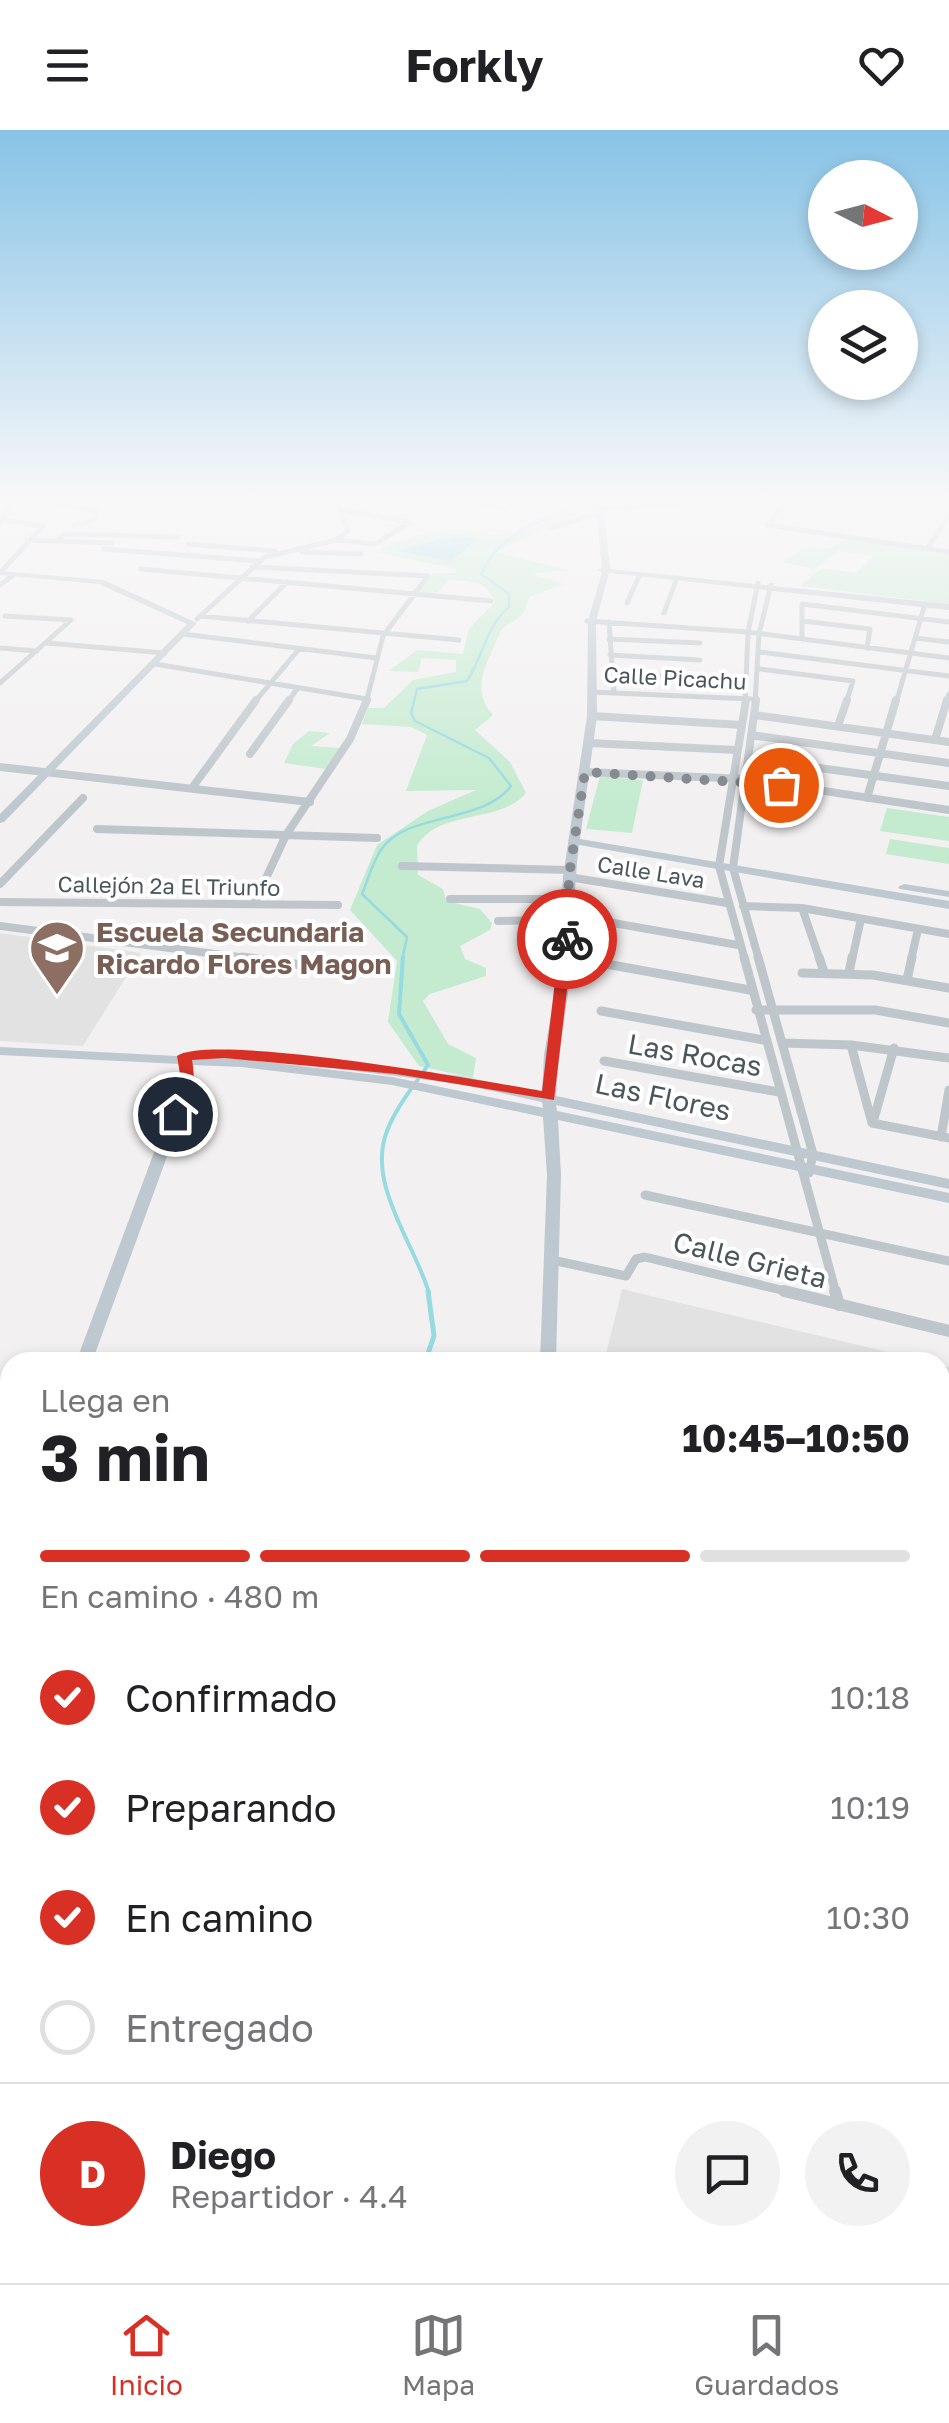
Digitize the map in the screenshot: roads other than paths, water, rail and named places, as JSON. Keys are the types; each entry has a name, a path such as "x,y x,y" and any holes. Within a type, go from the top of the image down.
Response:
{"street":[{"path":"153,602 196,619 458,640"},
{"path":"0,820 214,602"},
{"path":"248,621 267,602"},
{"path":"254,904 280,845 350,739 366,699 383,636 407,602"},
{"path":"548,1352 554,1175 549,1104 569,873 592,716 590,621 595,602"},
{"path":"664,613 668,602"},
{"path":"754,602 748,632 746,699 719,861 778,1092 805,1163"},
{"path":"767,602 760,634 757,700 734,863 775,1009 820,1233 839,1305"},
{"path":"913,602 949,607"},
{"path":"802,640 802,604 949,622"},
{"path":"867,798 925,604"},
{"path":"0,684 71,620 4,616"},
{"path":"590,621 748,632 949,658"},
{"path":"802,621 870,628 867,648"},
{"path":"609,622 614,693"},
{"path":"183,634 376,658"},
{"path":"915,638 949,642"},
{"path":"608,639 700,642 700,678"},
{"path":"110,648 118,640"},
{"path":"221,650 230,640"},
{"path":"48,642 165,653"},
{"path":"0,648 37,651"},
{"path":"192,788 268,683 299,649"},
{"path":"760,652 949,676"},
{"path":"610,656 700,660"},
{"path":"154,664 366,699"},
{"path":"760,669 853,681 838,726"},
{"path":"612,674 745,681"},
{"path":"250,754 297,688"},
{"name":"Calle Picachu","path":"592,692 757,700"},
{"path":"935,740 948,694"},
{"path":"755,715 949,742"},
{"path":"592,716 742,725"},
{"path":"752,735 949,763"},
{"path":"589,743 736,750"},
{"path":"748,758 949,786"},
{"path":"0,766 310,802"},
{"path":"585,772 746,780 949,810"},
{"path":"0,884 83,798"},
{"path":"97,829 377,838"},
{"path":"574,837 949,894"},
{"path":"734,863 949,905"},
{"name":"Calle Lava","path":"402,866 569,873 727,903"},
{"path":"450,900 569,899"},
{"name":"Callejón 2a El Triunfo","path":"0,902 338,906"},
{"path":"744,906 802,908 949,934"},
{"path":"802,908 824,972"},
{"path":"498,921 568,918 738,945"},
{"path":"849,972 861,918"},
{"path":"0,926 339,970"},
{"path":"907,980 918,929"},
{"path":"596,962 750,990"},
{"path":"802,973 849,972 949,988"},
{"path":"756,1010 875,1010 949,1023"},
{"path":"601,1011 764,1040"},
{"path":"782,1044 894,1048 949,1058"},
{"path":"851,1045 872,1123"},
{"path":"872,1123 894,1048"},
{"path":"0,1051 287,1062 460,1086 949,1198"},
{"path":"88,1352 188,1080 185,1058"},
{"name":"Las Rocas","path":"604,1061 778,1092"},
{"path":"872,1123 945,1138 949,1090"},
{"path":"805,1163 949,1184"},
{"path":"644,1195 949,1262"},
{"name":"Calle Grieta","path":"552,1260 626,1276 636,1259 645,1257 949,1331"}],"waterway":[{"path":"402,960 407,937 362,894 381,850 407,829 482,807 511,786 489,758 415,721 411,713 417,689 467,681 509,602"},
{"path":"403,957 399,1014 428,1065 387,1131 382,1151 383,1172 387,1193 429,1293"},
{"path":"428,1291 434,1336 428,1352"}],"place":[{"name":"Escuela Secundaria Ricardo Flores Magon","path":"57,997"}]}
